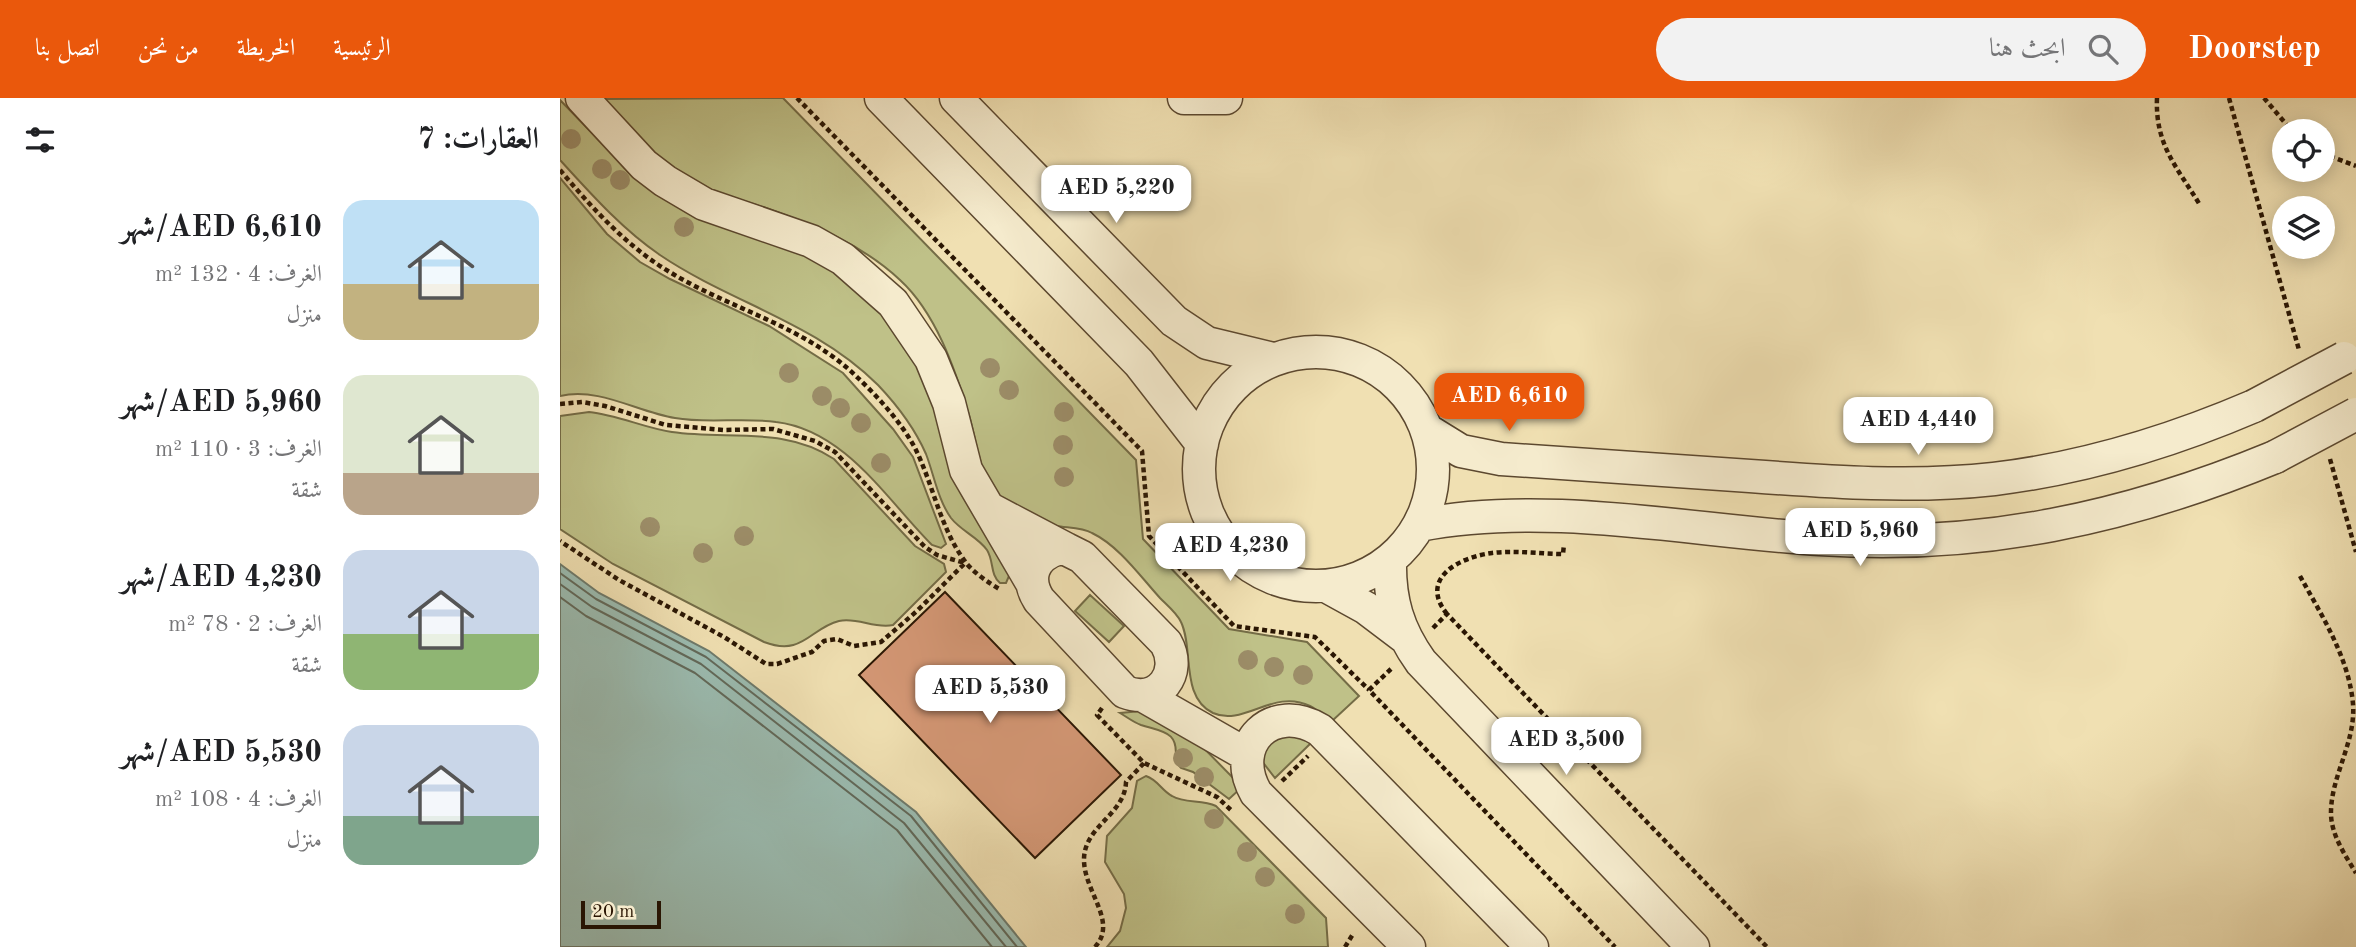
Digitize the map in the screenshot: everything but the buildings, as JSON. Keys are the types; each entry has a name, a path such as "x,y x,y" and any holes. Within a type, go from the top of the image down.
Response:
{"street":[{"path":"582,98 644,165 665,181 704,204 811,241 843,259 893,303 936,368 949,403 966,470 1038,594 1131,691 1206,729 1247,755"},
{"path":"881,98 1139,363 1202,444"},
{"path":"956,98 1174,321 1206,343 1273,359"},
{"path":"1184,98 1226,98"},
{"path":"1324,352 1358,359 1387,375 1400,387 1411,400 1427,429 1433,456 1433,483 1419,525 1404,548 1360,578 1326,586 1297,585 1268,576 1251,567 1228,547 1204,503 1199,473 1207,425 1227,393 1240,379 1273,359 1298,353 1324,352"},
{"path":"1427,429 1461,451 1501,459 1828,482 1941,483 2054,470 2108,459 2202,428 2254,406 2350,355"},
{"path":"1419,525 1490,516 1566,517 1881,542 2004,535 2128,510 2225,478 2275,457 2356,414"},
{"path":"989,508 1082,557 1166,643 1171,652 1172,671 1206,729"},
{"path":"1038,594 1032,574 1041,558 1057,549 1066,549"},
{"path":"1390,560 1392,599 1407,642"},
{"path":"1326,586 1366,608 1407,642 1434,677 1693,947"},
{"path":"1131,691 1162,688 1172,671"},
{"path":"1409,947 1256,793 1249,780 1247,755 1252,742 1270,724 1296,720 1320,730 1532,947"}],"path":[{"path":"2158,98 2156,123 2164,146 2200,205"},
{"path":"2229,98 2300,352"},
{"path":"2264,98 2282,119"},
{"path":"800,99 1142,451 1149,536 1234,626 1315,637 1615,947"},
{"path":"2335,158 2356,166"},
{"path":"560,170 585,199 643,256 684,280 810,342 844,364 896,420 913,445 950,535 965,563"},
{"path":"560,404 582,402 605,406 666,425 714,430 773,429 815,441 835,452 925,547 937,555 965,563 1016,598 1038,594"},
{"path":"2330,459 2356,552"},
{"path":"1566,517 1563,554 1496,552 1474,556 1444,574 1438,583 1440,605 1767,947"},
{"path":"560,541 619,580 724,637 766,664 777,664 812,652 824,641 837,639 855,646 881,642 965,563"},
{"path":"2300,576 2344,665 2353,706 2348,747 2336,783 2331,815 2339,845 2356,873"},
{"path":"1369,690 1407,642 1447,614"},
{"path":"1131,691 1097,715 1144,763 1217,797 1236,814"},
{"path":"1095,947 1102,940 1104,921 1089,889 1084,859 1091,835 1117,809 1125,793 1126,782 1144,763"},
{"path":"1345,947 1353,934"}],"green space":[{"path":"783,98 1136,460 1143,539 1229,629 1307,642 1359,696 1331,722 1310,706 1296,702 1284,701 1225,716 1213,713 1203,706 1192,684 1181,622 1129,562 1088,531 1056,526 1032,518 997,494 982,466 951,361 934,325 913,293 870,256 837,237 784,215 716,192 688,178 664,162 643,143 604,99"},
{"path":"560,100 626,168 815,258 875,300 934,389 962,495 972,511 995,531 1008,561 1009,576 1006,583 997,580 989,554 983,545 951,518 917,435 878,385 827,345 687,272 660,255 620,222 583,186 560,160"},
{"path":"560,178 607,234 640,262 769,326 843,373 893,429 913,457 946,544 941,548 932,545 881,488 844,453 823,438 801,428 763,421 687,420 661,415 604,397 575,394 560,396"},
{"path":"589,412 672,432 776,438 815,449 834,459 915,546 944,564 946,572 893,625 846,620 829,625 797,644 777,646 764,642 613,564 560,529 560,416"},
{"path":"1090,595 1124,626 1109,642 1075,611"},
{"path":"1152,710 1183,727 1242,787 1229,799 1193,772 1181,768 1175,761 1175,744 1168,734 1138,724 1120,713"},
{"path":"1282,729 1313,741 1275,778 1261,760 1263,740"},
{"path":"1146,776 1177,798 1216,806 1326,918 1328,947 1107,947 1120,931 1126,908 1124,894 1105,862 1107,836 1132,808 1137,781"}],"water":[{"path":"560,564 599,593 709,651 916,812 1026,947 560,947"}]}
